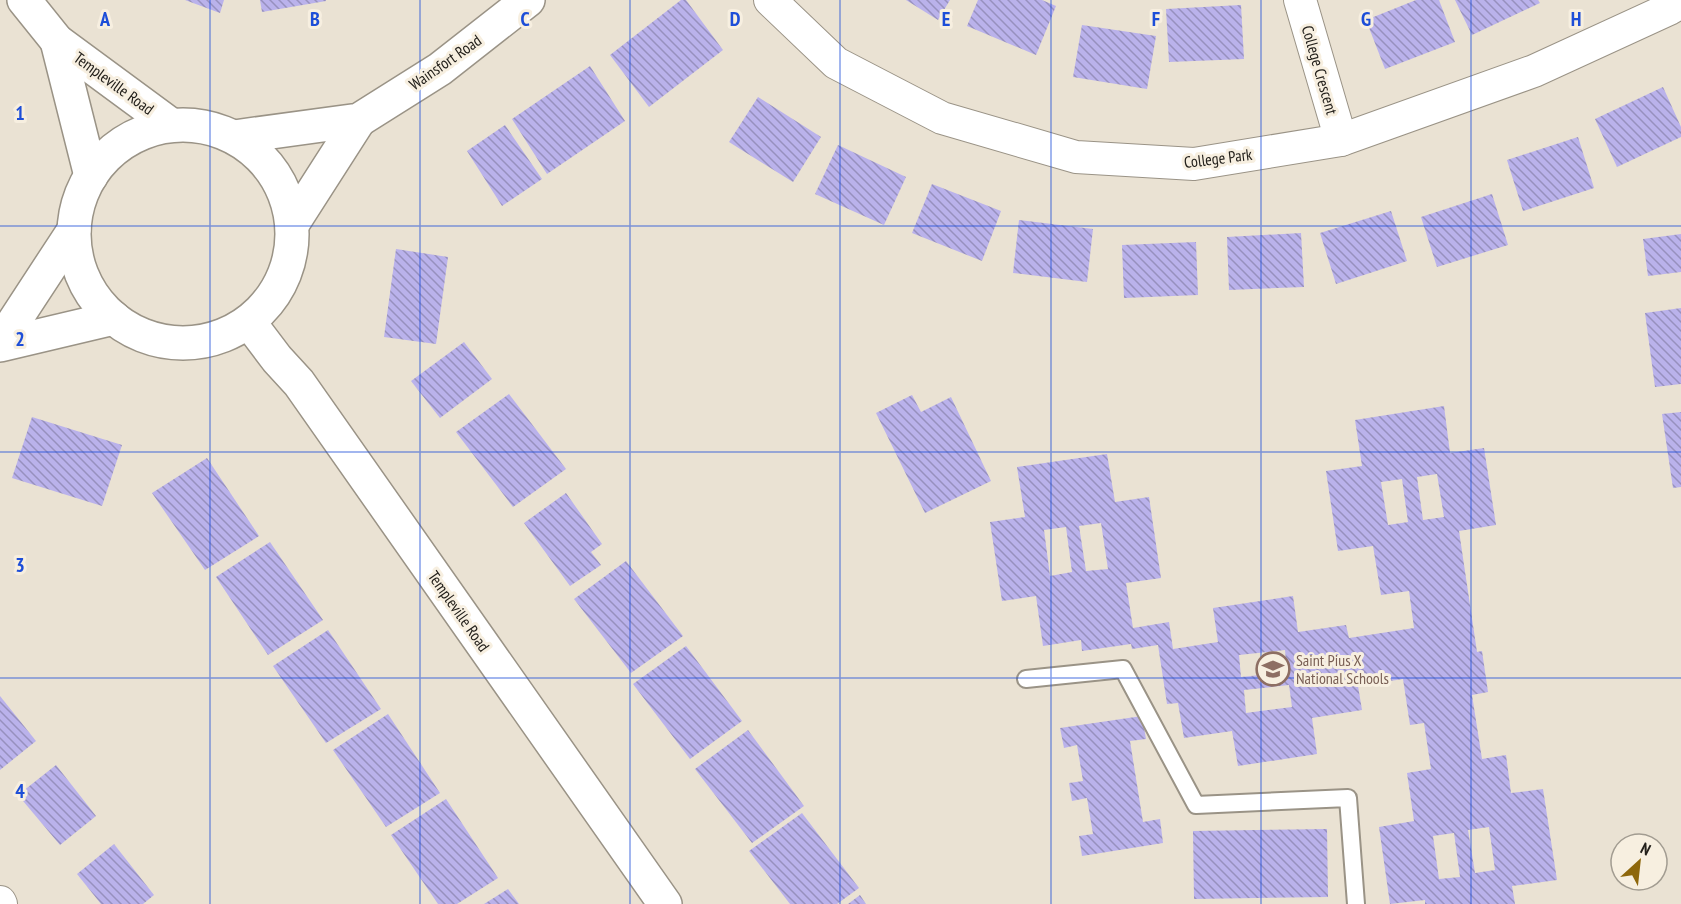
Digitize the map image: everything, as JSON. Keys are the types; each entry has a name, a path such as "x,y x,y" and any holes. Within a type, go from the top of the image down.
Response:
{"main road":[{"name":"Templeville Road","path":"24,0 57,41 171,125"},
{"name":"Wainsfort Road","path":"234,137 358,120 440,69 528,0"},
{"name":"Templeville Road","path":"57,41 91,176"},
{"name":"Wainsfort Road","path":"293,223 358,120"},
{"path":"171,125 193,125 214,129 234,137 252,149 276,175 288,202 293,223 293,245 289,266 270,302 239,329 200,343 179,344 158,341 139,334 114,318 91,294 81,275 75,253 74,230 77,208 84,186 96,167 112,151 132,137 171,125"},
{"path":"0,344 74,230"},
{"path":"0,344 114,318"},
{"name":"Templeville Road","path":"249,322 277,359 299,383 665,904"}],"street":[{"name":"College Park","path":"770,0 836,63 942,118 1076,157 1194,164 1341,140 1534,71 1677,15"},
{"name":"College Crescent","path":"1300,0 1341,140"}],"lane":[{"path":"1026,679 1123,669 1196,805 1348,798 1356,904"}],"building":[{"path":"185,0 224,0 220,13"},
{"path":"260,0 326,0 326,1 262,12"},
{"path":"681,0 686,0 723,50 649,107 610,55"},
{"path":"906,0 950,0 938,20"},
{"path":"978,0 1042,0 1056,6 1036,55 967,26"},
{"path":"1416,0 1439,0 1455,42 1385,69 1366,20"},
{"path":"1455,0 1538,0 1540,3 1472,35"},
{"path":"1241,5 1244,59 1169,62 1166,9"},
{"path":"1082,25 1156,36 1147,89 1073,77"},
{"path":"590,66 625,121 547,174 512,119"},
{"path":"1663,87 1681,127 1681,137 1617,167 1595,119"},
{"path":"758,97 821,137 793,182 729,142"},
{"path":"505,125 542,179 502,206 467,151"},
{"path":"1578,137 1594,188 1523,211 1507,160"},
{"path":"838,145 906,177 884,225 815,194"},
{"path":"932,184 1001,211 982,261 912,233"},
{"path":"1492,194 1508,245 1437,267 1421,217"},
{"path":"1391,211 1407,261 1336,284 1320,233"},
{"path":"1019,220 1093,229 1087,282 1013,273"},
{"path":"1301,233 1304,287 1229,290 1227,237"},
{"path":"1681,234 1681,272 1648,276 1643,239"},
{"path":"1196,242 1198,295 1124,298 1122,245"},
{"path":"396,249 448,257 436,344 384,337"},
{"path":"1681,308 1681,384 1655,387 1645,313"},
{"path":"464,342 492,379 440,418 411,381"},
{"path":"509,394 566,469 513,507 456,432"},
{"path":"912,395 921,412 951,397 991,481 925,513 876,413"},
{"path":"1444,406 1450,453 1484,448 1496,525 1459,531 1477,652 1482,651 1488,692 1472,695 1482,759 1506,755 1511,793 1543,789 1557,880 1512,886 1515,904 1425,904 1425,900 1390,904 1379,827 1414,821 1407,773 1431,769 1424,723 1410,725 1403,679 1358,686 1362,710 1312,718 1317,754 1238,766 1232,731 1184,738 1178,703 1167,704 1158,645 1132,649 1131,644 1082,651 1081,640 1043,646 1036,596 1002,601 990,522 1025,517 1017,467 1107,454 1115,502 1149,497 1161,578 1126,583 1133,628 1169,622 1173,649 1218,642 1213,608 1293,596 1298,632 1346,625 1349,638 1414,628 1409,591 1381,595 1373,546 1338,551 1326,471 1362,466 1355,420","holes":["1437,474 1444,517 1423,520 1417,477","1402,479 1408,522 1388,525 1381,482","1101,523 1108,569 1086,571 1079,526","1066,527 1072,572 1050,576 1044,530","1285,650 1287,672 1241,677 1239,655","1289,685 1292,707 1246,713 1244,690","1489,827 1495,870 1475,873 1468,830","1454,833 1460,877 1439,879 1433,836"]},
{"path":"1681,412 1681,487 1673,488 1662,414"},
{"path":"32,417 122,445 102,506 12,478"},
{"path":"207,458 259,536 205,570 152,493"},
{"path":"566,493 602,544 591,552 601,565 570,586 524,523"},
{"path":"270,542 323,620 268,655 216,577"},
{"path":"626,561 683,636 631,673 574,599"},
{"path":"328,630 381,709 326,743 273,666"},
{"path":"686,646 742,721 690,759 633,684"},
{"path":"0,696 36,741 0,770"},
{"path":"388,714 440,793 386,827 333,750"},
{"path":"1142,716 1146,739 1130,741 1143,822 1160,819 1163,843 1082,856 1079,836 1093,834 1087,798 1072,801 1069,783 1083,781 1077,745 1064,748 1060,728"},
{"path":"748,730 804,806 752,843 695,769"},
{"path":"56,765 96,816 60,845 18,795"},
{"path":"446,799 498,878 457,904 438,904 391,835"},
{"path":"802,813 859,888 837,904 790,904 749,851"},
{"path":"1327,829 1328,897 1194,899 1193,831"},
{"path":"114,844 154,895 143,904 101,904 77,874"},
{"path":"508,889 519,904 484,904"},
{"path":"860,895 866,904 848,904"}],"place":[{"name":"Saint Pius X National Schools","path":"1273,669"}]}
